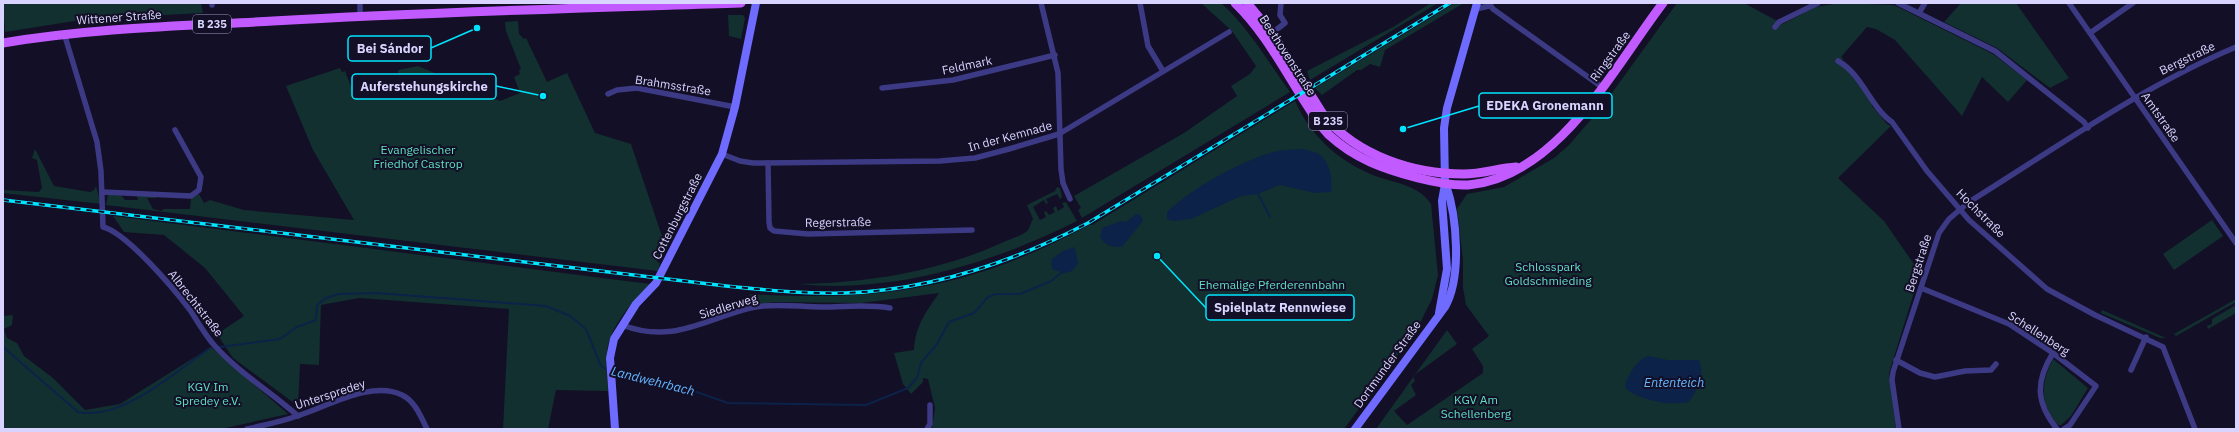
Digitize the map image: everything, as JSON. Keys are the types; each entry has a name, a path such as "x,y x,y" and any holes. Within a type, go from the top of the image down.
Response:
{"main road":[{"name":"Wittener Straße","path":"3,43 64,33 133,28 360,16 741,3"},
{"name":"Beethovenstraße","path":"1235,3 1260,32 1316,121 1329,134 1348,150 1379,167 1445,184"},
{"name":"Beethovenstraße","path":"1247,3 1272,33 1324,116 1335,129 1351,142 1371,154 1392,162 1446,173"},
{"name":"Ringstraße","path":"1445,184 1467,185 1499,178 1549,147 1566,133 1602,87 1663,3"},
{"name":"Ringstraße","path":"1446,173 1465,174 1519,167"}],"street":[{"path":"360,3 360,16"},
{"name":"Cottenburgstraße","path":"615,429 611,348 622,325 636,304 656,284 722,154 735,107 756,3"},
{"path":"1040,3 1055,55 1058,73 1059,134 1063,183 1070,199"},
{"path":"1140,3 1140,13 1148,46 1163,71"},
{"path":"1272,33 1285,23 1280,15 1281,3"},
{"path":"1775,27 1779,22 1818,3"},
{"path":"1898,3 1995,51 2045,89 2084,122 2088,128"},
{"path":"1919,13 1925,3"},
{"name":"Amtstraße","path":"2068,3 2236,243"},
{"path":"2090,33 2133,3"},
{"path":"1476,6 1490,6 1602,87"},
{"name":"Dortmunder Straße","path":"1355,429 1439,313 1445,307 1452,294 1456,270 1451,200 1445,184 1446,173 1444,138 1446,118 1476,6"},
{"name":"In der Kemnade","path":"722,154 746,163 940,161 975,158 1059,134 1229,32"},
{"name":"Albrechtstraße","path":"64,33 100,155 103,227 119,235 157,272 189,309 213,344 239,370 282,401 298,416"},
{"name":"Bergstraße","path":"1899,429 1892,380 1896,360 1939,233 1949,219 1960,209 2178,73 2236,47"},
{"name":"Feldmark","path":"882,88 953,80 1055,55"},
{"name":"Hochstraße","path":"1838,61 1845,65 1874,100 1880,111 1892,122 1927,171 1960,209 2047,289 2095,315 2158,343 2166,351 2195,429"},
{"name":"Brahmsstraße","path":"608,94 618,90 637,88 735,107"},
{"path":"102,192 191,196 199,190 200,177 174,130"},
{"name":"Regerstraße","path":"768,163 769,222 770,228 774,231 808,234 972,230"},
{"name":"Schellenberg","path":"1921,288 2009,324 2096,386 2070,425 2064,429"},
{"name":"Siedlerweg","path":"622,325 639,330 679,330 698,326 748,309 766,306 872,305 890,308"},
{"path":"2131,370 2146,337"},
{"path":"2053,354 2044,371 2040,396 2044,411 2057,429"},
{"path":"1896,360 1920,373 1935,376 1965,371 1991,370 1996,364"},
{"name":"Unterspredey","path":"247,429 298,416 369,391 386,390 402,395 410,401 427,429"},
{"path":"927,429 930,424 930,405"}],"green space":[{"path":"3,3 201,3 203,13 87,19 5,32"},
{"path":"1201,3 1221,3 1231,13 1258,46 1290,92 1082,218 1078,210 1081,208 1074,196 1184,133 1237,96 1231,86 1250,74 1256,66 1232,31"},
{"path":"1431,3 1438,3 1310,80 1307,71 1393,27"},
{"path":"1455,3 1464,3 1385,50 1380,67 1370,64 1361,70 1357,70 1322,95 1315,88"},
{"path":"1677,3 1744,3 1783,24 1815,7 1840,3 1894,5 1993,54 2027,80 2008,102 1982,77 1962,116 1895,40 1876,29 1867,27 1841,57 1844,59 1840,60 1872,103 1872,106 1887,124 1891,126 1838,178 1884,221 1920,273 1889,373 1896,429 1376,429 1413,377 1415,381 1411,385 1416,395 1394,411 1407,425 1483,373 1483,366 1472,349 1489,336 1466,305 1463,288 1463,260 1457,209 1467,194 1504,187 1554,158 1569,145 1601,108"},
{"path":"1961,3 2016,3 2069,78 2050,88 1997,48 1944,22"},
{"path":"728,15 743,15 745,18 741,39 729,36"},
{"name":"Evangelischer Friedhof Castrop","path":"518,21 519,34 524,39 526,38 547,82 567,73 595,133 631,144 666,248 657,262 660,263 658,271 106,205 108,195 121,195 125,200 138,200 137,196 155,196 156,198 147,198 153,209 162,211 163,209 190,209 191,199 199,194 204,203 210,200 244,210 354,220 313,150 286,86 340,68 342,72 345,71 351,87 399,77 398,70 418,66 500,101 520,93 514,77 520,74 519,70 521,69 506,31 505,22"},
{"name":"Ehemalige Pferderennbahn","path":"1295,101 1310,127 1319,138 1341,158 1381,178 1415,189 1431,204 1438,275 1432,299 1417,329 1344,429 932,429 935,408 928,379 923,378 923,382 911,394 903,384 894,353 914,350 916,334 919,326 939,293 861,303 774,302 749,306 750,294 797,296 884,292 925,286 965,277 1006,263 1047,246 1089,225 1092,225"},
{"path":"35,149 54,186 90,192 94,190 96,186 101,204 3,193 3,190 39,192 42,188 37,160 32,158"},
{"path":"1057,187 1060,188 1062,197 1060,199 1057,194 1046,199 1048,203 1046,204 1044,200 1033,207 1040,220 1046,217 1044,212 1046,211 1049,215 1055,212 1053,208 1056,206 1058,211 1064,207 1062,203 1066,202 1077,221 1011,250 942,272 906,280 834,286 798,284 878,278 930,268 981,251 1026,232 1029,229 1033,219 1027,205 1055,191"},
{"path":"113,216 650,284 623,314 609,341 606,356 608,391 556,390 548,429 503,429 509,309 359,298 321,305 319,365 300,364 298,406 233,358 217,334 244,316 205,268 164,235 124,232"},
{"path":"2212,220 2223,236 2174,270 2163,254"},
{"path":"2236,299 2236,302 2176,336 2174,334"},
{"path":"2236,305 2236,313 2208,329 2207,326 2212,324 2212,319"},
{"path":"2102,310 2166,338 2160,338 2101,313"},
{"name":"KGV Im Spredey e.V.","path":"13,315 12,325 4,329 7,338 17,343 24,356 53,378 85,410 120,404 211,347 288,414 221,429 3,429 3,316"},
{"path":"1447,330 1457,344 1415,374"},
{"path":"2053,359 2088,388 2071,416 2061,425 2058,425 2052,417 2045,401 2044,394 2046,377"}],"water":[{"path":"1302,149 1317,153 1325,160 1330,170 1331,192 1315,193 1280,185 1258,194 1241,196 1191,219 1173,221 1167,219 1167,212 1190,193 1234,168 1263,155 1277,151"},
{"path":"1136,214 1140,215 1143,221 1122,247 1111,246 1103,242 1100,236 1102,228 1121,221 1126,222"},
{"path":"1075,247 1078,264 1072,271 1061,274 1059,271 1053,270 1051,264 1052,259 1063,251"},
{"name":"Ententeich","path":"1648,356 1668,360 1699,360 1701,366 1700,382 1689,402 1657,402 1641,397 1627,390 1625,385 1631,372 1640,361"}],"waterway":[{"path":"1258,194 1270,217"},
{"name":"Landwehrbach","path":"614,371 625,376 688,389 728,403 866,405 908,388 917,378 921,363 937,344 949,322 974,313 988,297 996,294 1020,294 1051,281 1062,272"},
{"name":"Landwehrbach","path":"220,347 280,339 297,327 316,320 317,305 326,298 339,294 377,293 546,306 570,316 586,329 601,366 608,370"},
{"name":"Landwehrbach","path":"3,347 78,412 95,413 112,409 130,402 164,381 210,348"}],"railway":[{"path":"3,200 726,286 815,293 877,291 940,280 971,272 1030,250 1088,223 1450,3"}],"place":[{"name":"Bei Sándor","path":"477,28"},
{"name":"Auferstehungskirche","path":"543,96"},
{"name":"EDEKA Gronemann","path":"1403,129"},
{"name":"Spielplatz Rennwiese","path":"1157,256"}],"park label":[{"name":"Schlosspark Goldschmieding","path":"1548,273"},
{"name":"KGV Am Schellenberg","path":"1476,406"}]}
